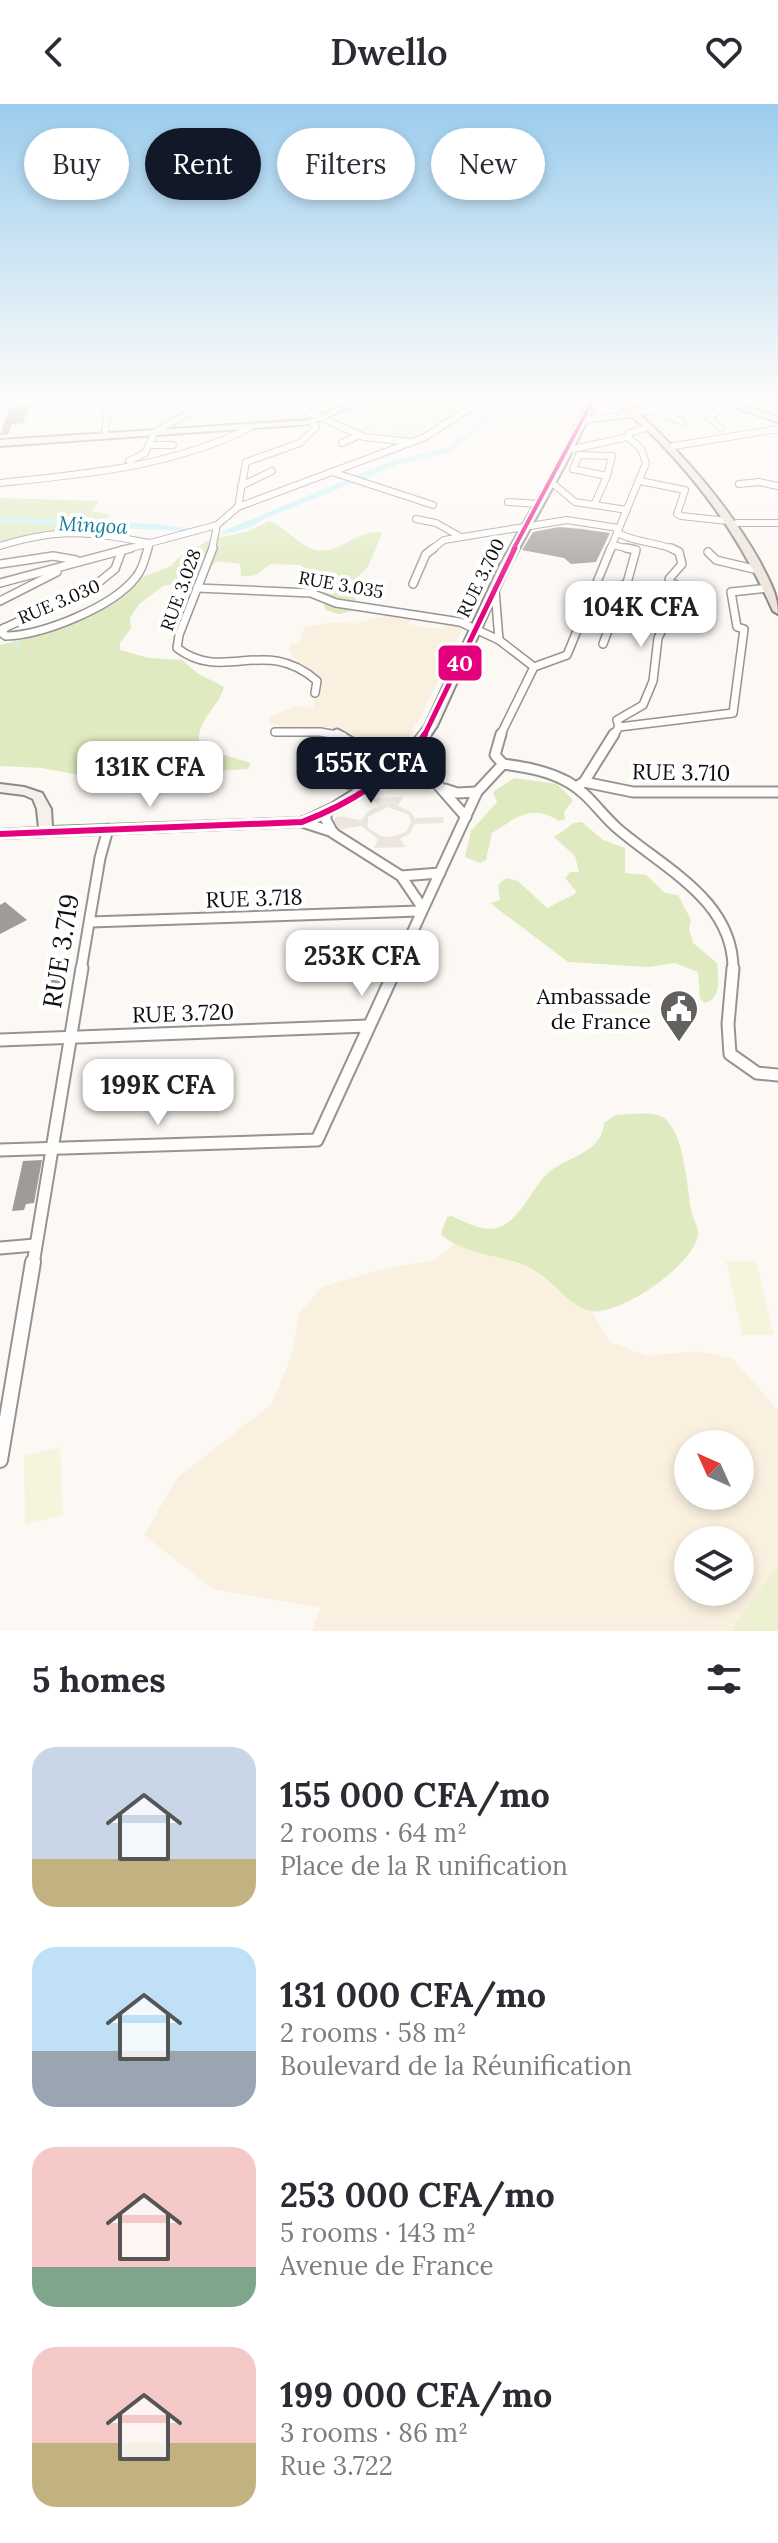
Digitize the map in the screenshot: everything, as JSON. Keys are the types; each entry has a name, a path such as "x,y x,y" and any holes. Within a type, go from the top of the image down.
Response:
{"main road":[{"name":"RUE 3.700","path":"396,766 421,744 525,529 557,471"},
{"path":"691,471 733,522 773,588 778,611"},
{"path":"733,522 758,570 773,588"},
{"path":"0,834 302,822 326,812 396,766"},
{"path":"0,788 34,792 41,796 45,802 46,833"}],"street":[{"path":"61,475 66,471"},
{"path":"0,483 84,471"},
{"path":"238,507 245,471"},
{"path":"241,486 271,471"},
{"path":"584,471 607,476"},
{"path":"595,503 608,471"},
{"path":"643,471 567,655 534,667 498,740 495,755 503,764 537,768 580,784 615,827 698,894 727,933 732,959 732,1000 727,1040 730,1054 757,1073 778,1075"},
{"path":"0,583 201,529 218,531 238,507 332,472 433,505"},
{"path":"640,481 685,490 677,514 681,516 778,523"},
{"path":"551,482 575,502 627,510"},
{"path":"739,484 759,482 778,486"},
{"path":"508,502 539,504"},
{"path":"567,520 575,502"},
{"path":"416,519 436,523 461,537"},
{"path":"413,584 432,548 444,540 567,520 618,530 622,536 658,542 679,552 682,564 669,579 671,584 675,584 664,609 668,618 658,638 653,681 643,705 617,720 619,727"},
{"path":"0,546 32,536 86,531 150,543"},
{"name":"RUE 3.028","path":"218,531 179,635 177,648 186,657 210,662 245,659 293,663 317,681 315,693"},
{"name":"RUE 3.030","path":"2,629 6,636 29,634 109,599 138,576 150,543"},
{"path":"603,644 622,592 616,589 627,583 636,550 612,545"},
{"path":"2,629 93,587 115,569 122,550"},
{"path":"708,552 716,560 758,570"},
{"path":"0,564 53,556 79,561"},
{"path":"0,601 70,564"},
{"name":"RUE 3.035","path":"197,588 311,593 336,603 460,622 499,640 534,667"},
{"path":"580,784 619,727 733,713 744,629 737,627 731,592 773,588"},
{"path":"495,590 499,640"},
{"path":"275,732 325,733 356,742 358,752 335,779 363,788"},
{"path":"421,744 424,769 466,817"},
{"path":"0,1150 317,1140 477,792 503,764"},
{"path":"396,766 424,769"},
{"name":"RUE 3.710","path":"580,784 633,792 778,792"},
{"path":"440,787 457,793 477,792"},
{"path":"326,812 326,820 333,833"},
{"path":"302,822 333,833 401,876 421,909"},
{"name":"RUE 3.719","path":"0,1460 108,829"},
{"path":"401,876 440,873"},
{"name":"RUE 3.718","path":"90,922 421,909"},
{"name":"RUE 3.720","path":"0,1040 368,1026"},
{"path":"0,1248 35,1245"}],"shaded area":[{"path":"392,614 412,616 409,624 428,628 444,629 446,623 463,626 455,648 403,749 377,767 366,762 366,741 354,734 330,727 270,724 270,718 282,711 296,706 313,708 320,681 298,663 289,650 291,643 300,643 304,627 336,622 354,624"},
{"path":"403,797 398,806 415,818 443,817 444,823 415,824 410,833 400,839 406,847 374,848 378,839 361,826 338,830 333,823 337,816 362,820 367,812 378,806 371,798","holes":["388,807 409,815 411,822 406,832 391,837 381,836 368,828 368,817"]},
{"path":"456,1243 528,1267 591,1311 610,1342 647,1356 697,1351 733,1359 778,1410 778,1565 754,1599 754,1526 674,1526 674,1606 749,1606 732,1631 311,1631 321,1608 213,1589 144,1535 178,1477 272,1404 291,1356 300,1312 322,1287 380,1270 435,1260"}],"green space":[{"path":"0,498 99,501 92,511 111,515 93,529 30,539 0,549"},
{"path":"269,521 316,550 333,549 365,534 382,533 368,567 347,587 356,599 356,610 339,614 326,610 315,581 300,565 271,564 256,574 241,576 240,564 218,561 189,581 163,586 139,604 130,618 131,628 120,643 120,650 149,658 182,660 197,673 224,687 201,727 199,743 208,750 251,763 248,769 101,779 42,768 0,766 0,645 50,633 105,606 145,576 171,566 178,558 209,540 249,531"},
{"path":"514,778 557,784 573,800 564,812 565,819 559,821 540,813 524,815 492,833 486,860 480,863 465,857 471,831 497,802 493,792"},
{"path":"582,822 603,840 625,848 625,873 646,875 665,893 678,895 691,920 689,929 693,943 717,963 718,987 710,1000 705,1003 700,999 698,972 675,963 649,967 568,962 490,903 500,900 498,885 506,878 518,881 547,908 575,894 576,891 565,878 570,872 579,872 575,856 554,837 574,823"},
{"path":"647,1114 664,1118 676,1135 684,1160 691,1210 698,1233 685,1259 654,1286 619,1306 590,1311 575,1304 534,1270 459,1246 441,1234 447,1217 452,1216 487,1229 507,1223 520,1211 546,1175 590,1149 602,1134 604,1123 616,1115"},
{"path":"726,1261 756,1261 774,1335 742,1335"},
{"path":"60,1447 63,1515 25,1525 24,1456"},
{"path":"778,1565 778,1631 732,1631 748,1606 754,1606 754,1598"}],"water":[{"path":"366,471 382,471 360,481 352,477"},
{"path":"346,480 353,483 246,529 222,535 223,531"},
{"name":"Mingoa","path":"0,517 158,524 190,529 0,522"}],"building":[{"path":"559,527 610,533 596,562 571,564 564,558 522,550 533,532"},
{"path":"5,902 27,920 0,934 0,905"},
{"path":"67,964 62,995 42,996 47,965"},
{"path":"42,1160 34,1203 26,1204 24,1210 12,1211 23,1161"}],"waterway":[{"path":"13,638 19,648"}],"transit line":[{"name":"40","path":"0,834 302,822 355,796 392,769 422,740 431,726 505,565 557,471"}],"place":[{"name":"Ambassade de France","path":"679,1043"}]}
